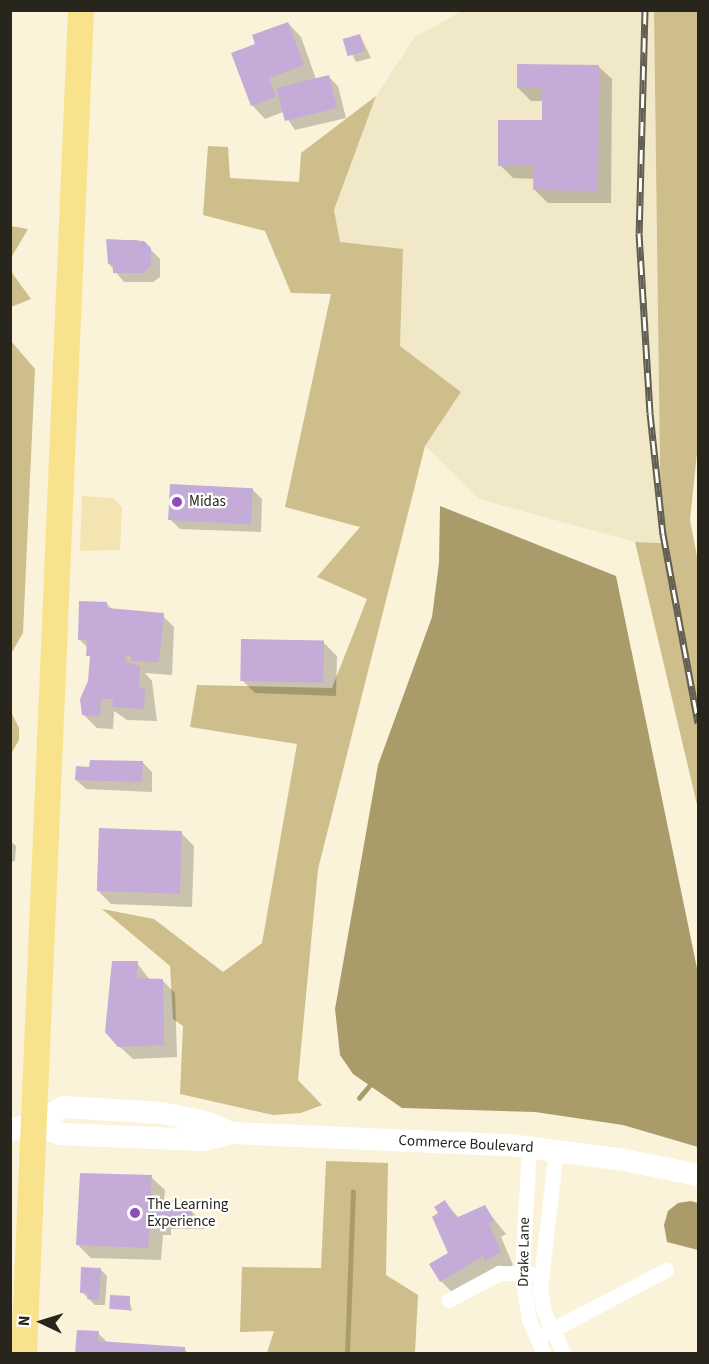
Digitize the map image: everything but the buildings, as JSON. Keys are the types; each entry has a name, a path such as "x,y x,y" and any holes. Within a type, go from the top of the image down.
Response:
{"main road":[{"path":"24,1353 22,1127 81,10"},
{"name":"Commerce Boulevard","path":"22,1127 72,1134 203,1140 231,1133 529,1147 696,1174"}],"street":[{"name":"Drake Lane","path":"529,1147 522,1272 529,1320 544,1353"},
{"name":"Drake Lane","path":"556,1150 540,1275 541,1302 552,1331 564,1353"},
{"path":"536,1338 666,1270"},
{"path":"449,1300 499,1273 522,1272 540,1275"}],"shaded area":[{"path":"462,11 654,11 661,543 635,542 479,499 425,446 461,392 400,346 402,249 340,243 334,210 376,96 415,37"},
{"path":"654,11 698,11 698,444 690,520 698,562 698,809 635,542 661,543"},
{"path":"376,96 334,210 340,242 403,249 400,346 461,392 425,446 318,869 298,1080 322,1105 301,1113 273,1115 180,1094 183,1026 173,1019 170,966 102,909 154,919 223,972 262,943 297,744 190,727 197,685 332,688 367,599 317,577 360,527 285,507 331,294 291,293 265,231 203,215 208,146 228,147 230,178 299,182 301,153"},
{"path":"10,226 28,229 11,258"},
{"path":"10,270 31,299 11,307 10,307"},
{"path":"11,341 35,369 23,633 11,654"},
{"path":"82,496 113,498 122,507 120,550 80,551"},
{"path":"440,506 616,576 698,973 698,1147 623,1125 535,1112 402,1108 353,1074 340,1055 335,1009 378,765 432,617 439,563"},
{"path":"11,712 19,728 19,740 11,754"},
{"path":"326,1161 388,1163 386,1275 418,1295 415,1353 267,1353 274,1331 240,1332 242,1267 321,1268"},
{"path":"691,1201 698,1203 698,1250 667,1242 664,1225 668,1211 678,1203"}],"waterway":[{"path":"359,1098 370,1085"},
{"path":"347,1354 353,1192"}],"railway":[{"path":"645,10 639,233 650,413 663,534 698,723"}],"place":[{"name":"Midas","path":"177,502"},
{"name":"The Learning Experience","path":"135,1213"}]}
